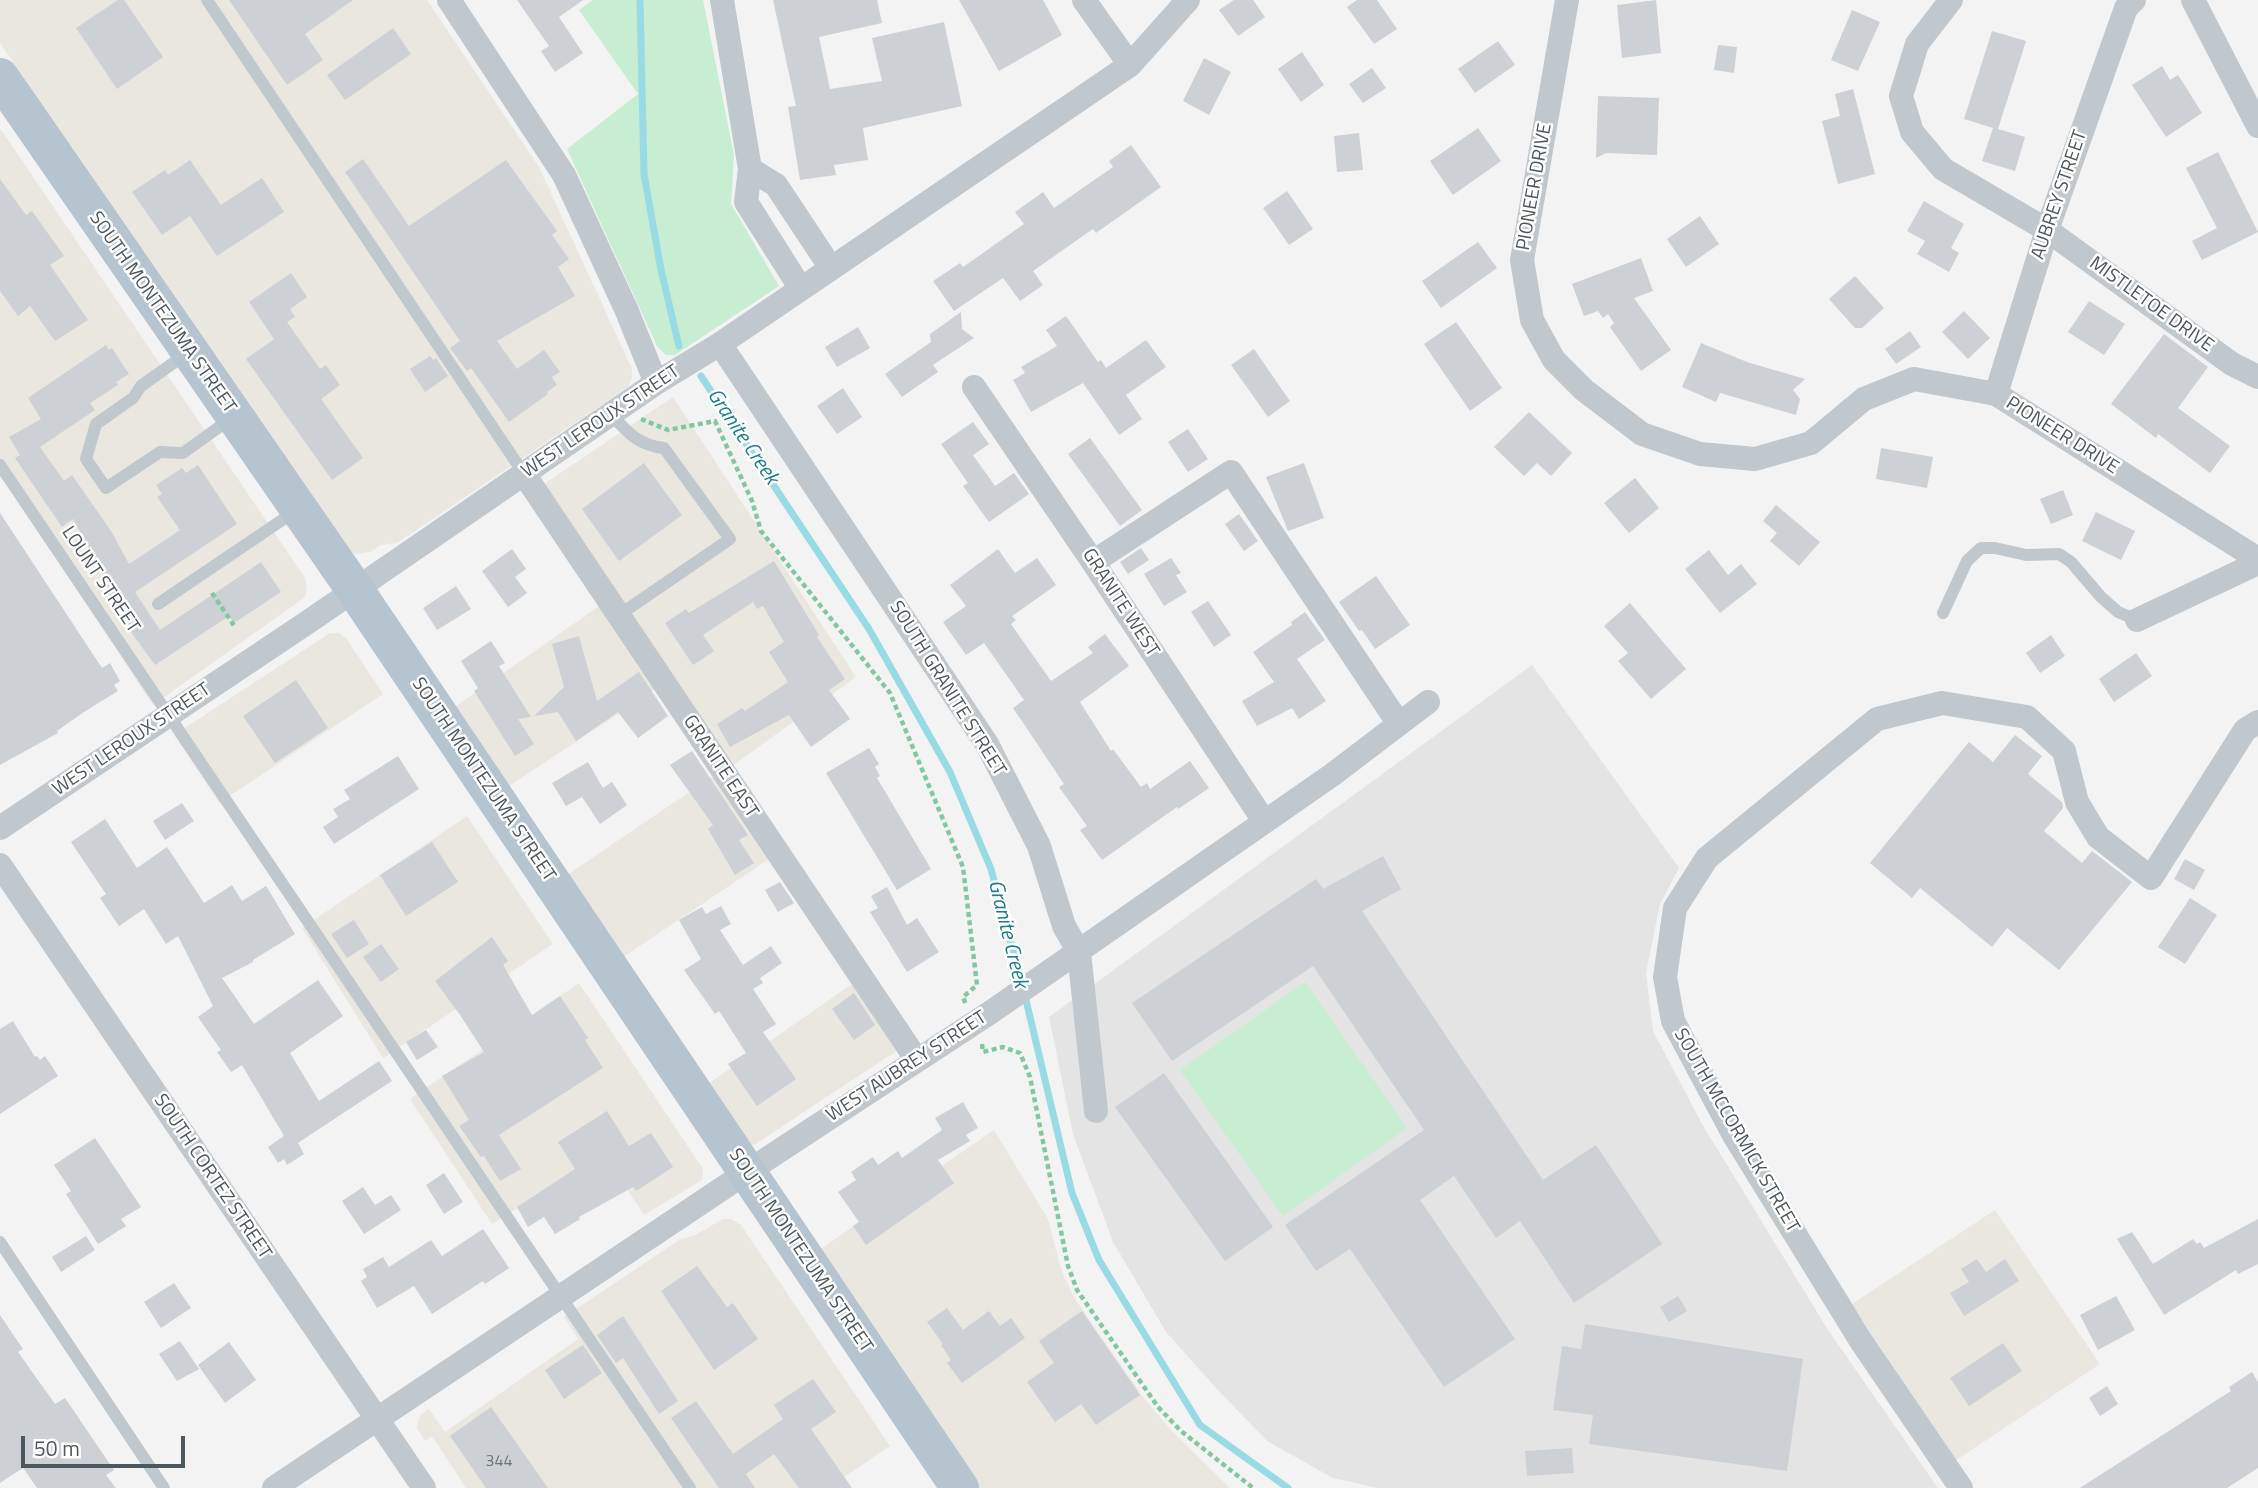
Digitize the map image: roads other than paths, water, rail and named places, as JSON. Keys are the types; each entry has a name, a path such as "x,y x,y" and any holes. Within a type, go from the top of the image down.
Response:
{"main road":[{"name":"SOUTH MONTEZUMA STREET","path":"0,77 355,590 960,1488"}],"street":[{"path":"449,0 564,175 626,309 656,383"},
{"path":"722,0 750,169 746,202 801,289"},
{"path":"1083,0 1130,65"},
{"name":"WEST LEROUX STREET","path":"0,828 1130,65 1188,0"},
{"name":"PIONEER DRIVE","path":"1567,0 1521,260 1532,320 1554,360 1584,390 1642,434 1699,454 1755,458 1811,443 1864,398 1914,379 1996,394 2258,561"},
{"name":"MISTLETOE DRIVE","path":"1951,0 1917,44 1901,96 1912,132 1943,169 2047,230 2232,364 2258,377"},
{"name":"AUBREY STREET","path":"1996,394 2047,230 2126,8 2134,0"},
{"path":"2193,0 2258,126"},
{"path":"750,169 776,185 831,268"},
{"name":"SOUTH GRANITE STREET","path":"720,344 987,744 1038,846 1064,926 1079,952 1097,1111"},
{"name":"GRANITE WEST","path":"974,387 1264,821"},
{"path":"1093,562 1231,472 1399,724"},
{"name":"GRANITE EAST","path":"524,474 917,1060"},
{"path":"2137,620 2258,561"},
{"name":"WEST AUBREY STREET","path":"274,1488 917,1060 979,1010 1042,976 1079,952 1332,775 1428,702"},
{"name":"SOUTH MCCORMICK STREET","path":"1961,1488 1861,1341 1735,1137 1673,1021 1665,977 1675,908 1707,858 1877,719 1942,703 2027,717 2064,751 2077,802 2098,837 2151,878 2245,730 2258,722"},
{"name":"SOUTH CORTEZ STREET","path":"0,865 424,1488"}],"lane":[{"path":"206,0 524,474"},
{"path":"190,352 141,386 133,398 96,424 86,459 106,488 160,452 183,453 234,416"},
{"path":"614,412 626,432 647,446 664,448 730,539 618,615"},
{"name":"LOUNT STREET","path":"0,465 690,1488"},
{"path":"158,604 299,509"},
{"path":"1943,612 1967,561 1981,548 1995,548 2026,555 2059,554 2071,562 2101,597 2118,612 2137,620"},
{"path":"0,1242 164,1488"}],"waterway":[{"name":"Granite Creek","path":"640,0 644,174 661,270 679,346"},
{"name":"Granite Creek","path":"701,376 869,629 950,772 991,869 1022,984"},
{"name":"Granite Creek","path":"1025,996 1072,1193 1099,1260 1200,1425 1288,1488"}]}
